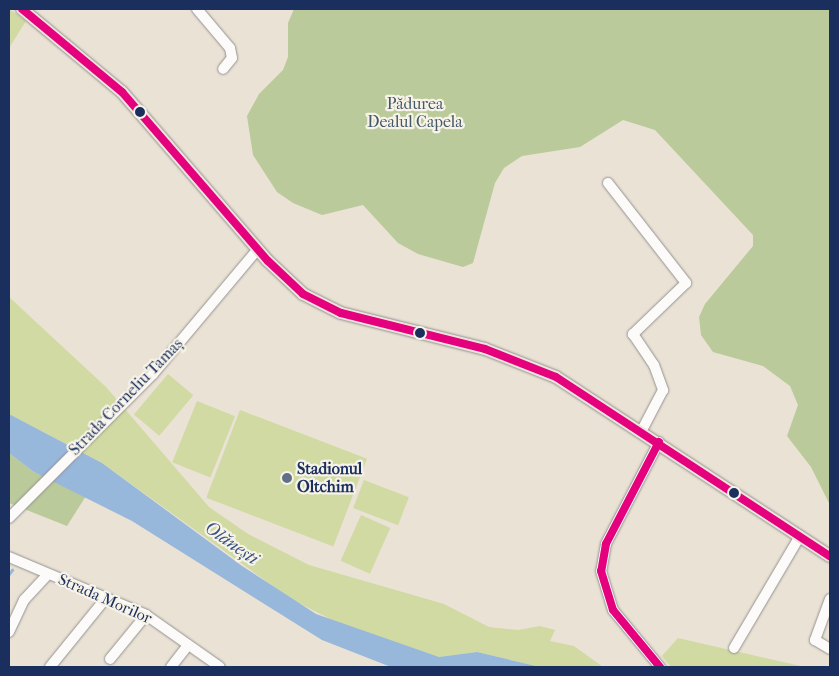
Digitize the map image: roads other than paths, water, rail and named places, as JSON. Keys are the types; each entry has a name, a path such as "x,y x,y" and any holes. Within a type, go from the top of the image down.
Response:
{"main road":[{"path":"27,10 122,92 258,249 291,284 330,308 520,361 590,396 830,556"}],"street":[{"path":"197,9 230,48 232,58 223,69"},
{"path":"608,183 686,283 633,334 654,365 663,390 642,430"},
{"name":"Strada Corneliu Tamaș","path":"9,518 153,374 258,249"},
{"path":"658,442 606,544 601,571 613,610 660,667"},
{"path":"734,648 800,536"},
{"name":"Strada Morilor","path":"9,558 146,615 220,667"},
{"path":"9,632 24,600 48,574"},
{"path":"50,667 106,598"},
{"path":"830,599 815,640 830,649"},
{"path":"110,659 146,615"},
{"path":"171,667 188,645"}],"water":[{"path":"9,414 102,463 242,566 316,614 439,657 477,652 540,667 391,667 322,640 132,521 34,472 9,453"}],"waterway":[{"path":"9,574 12,570"}],"place":[{"name":"Stadionul Oltchim","path":"287,478"}],"park label":[{"name":"Pădurea Dealul Capela","path":"415,113"}],"water label":[{"name":"Olănești","path":"231,544"}]}
